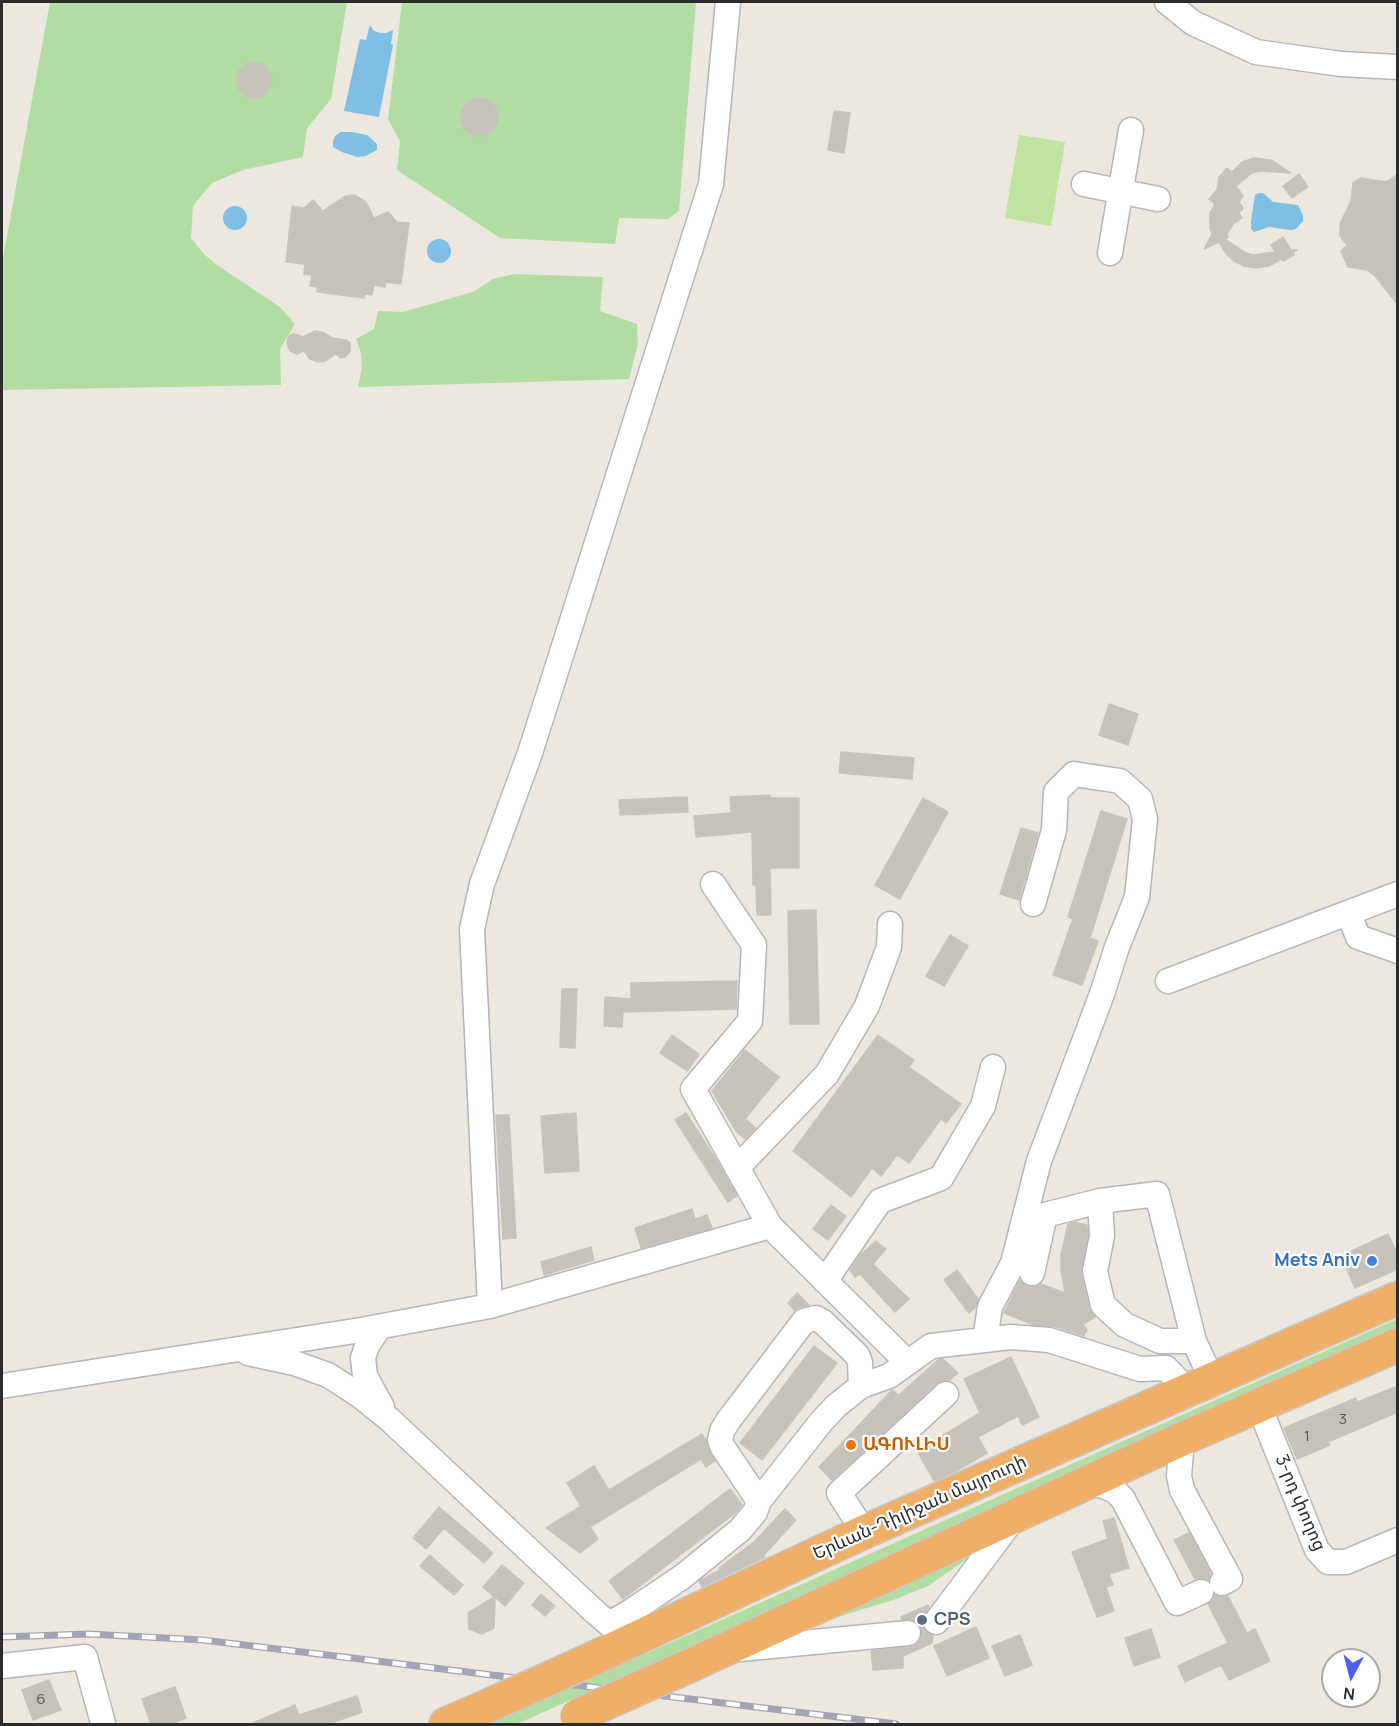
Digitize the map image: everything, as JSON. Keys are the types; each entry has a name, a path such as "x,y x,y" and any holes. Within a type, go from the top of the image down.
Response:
{"highway":[{"name":"Երևան-Դիլիջան մայրուղի","path":"446,1725 864,1532 1398,1298"},
{"path":"568,1720 1182,1439 1398,1345"}],"street":[{"path":"490,1306 472,929 482,884 530,753 711,184 728,2"},
{"path":"1167,2 1193,23 1256,52 1341,64 1398,67"},
{"path":"1110,254 1131,130"},
{"path":"1084,184 1158,199"},
{"path":"985,1340 990,1306 1013,1263 1039,1161 1137,897 1145,819 1140,799 1120,781 1074,774 1056,792 1054,830 1033,904"},
{"path":"713,884 754,945 750,1021 693,1089 770,1226 908,1362"},
{"path":"1168,981 1398,894"},
{"path":"1349,914 1358,937 1398,951"},
{"path":"737,1168 827,1074 867,1006 889,947 890,924"},
{"path":"825,1281 880,1201 941,1178 983,1106 993,1067"},
{"path":"1032,1273 1046,1215 1100,1201 1157,1194 1194,1341 1200,1385"},
{"path":"1100,1201 1102,1236 1095,1271 1103,1305 1125,1325 1160,1341 1194,1341"},
{"path":"2,1386 378,1327 490,1306 770,1226"},
{"path":"759,1502 722,1446 720,1440 722,1431 804,1321 816,1318 823,1322 857,1356 861,1362 861,1386"},
{"path":"378,1327 363,1358 365,1376 389,1419"},
{"path":"602,1618 633,1610 682,1577 740,1530 755,1512 759,1502 836,1406 861,1386 889,1376 931,1346 1011,1337 1049,1340 1140,1369 1166,1368 1200,1385"},
{"path":"233,1350 294,1363 328,1375 359,1395 389,1419 602,1618 626,1631 650,1632"},
{"path":"864,1532 839,1493 946,1394"},
{"name":"3-րդ փողոց","path":"1259,1406 1317,1550 1328,1562 1346,1562 1398,1540"},
{"path":"1088,1482 1116,1491 1123,1499 1177,1603 1230,1579 1182,1490 1179,1476 1182,1439"},
{"path":"936,1622 1014,1517"},
{"path":"579,1665 594,1644 602,1618"},
{"path":"710,1656 908,1633"},
{"path":"2,1666 85,1657 103,1724"}],"green space":[{"path":"50,2 347,2 331,99 307,128 303,157 243,170 212,183 193,206 191,238 204,254 280,307 295,324 280,349 281,385 2,390 2,263"},
{"path":"696,2 679,210 669,219 619,218 615,244 500,238 397,170 400,141 388,119 402,3"},
{"path":"1019,135 1065,142 1051,226 1005,218"},
{"path":"515,274 603,277 600,311 637,324 638,343 629,379 358,387 362,368 361,353 356,339 374,329 378,311 403,312 473,292 493,279"},
{"path":"1397,1319 1397,1332 517,1724 488,1724"},
{"path":"977,1552 928,1586 896,1599 825,1621"}],"water":[{"path":"370,25 374,31 380,33 393,30 391,44 393,45 379,117 344,111 360,39 366,40"},
{"path":"341,132 367,135 377,144 377,150 366,156 357,157 342,152 333,147 335,136"},
{"path":"1263,193 1273,202 1298,205 1303,221 1296,229 1269,227 1254,232 1251,229 1251,221 1255,195"},
{"path":"235,206 244,209 247,218 244,227 235,230 226,227 223,218 226,209"},
{"path":"439,239 448,242 451,251 448,260 439,263 430,260 427,251 430,242"}],"building":[{"path":"254,62 267,67 272,80 267,93 254,98 241,93 236,80 241,67"},
{"path":"479,98 493,103 498,117 493,131 479,136 465,131 460,117 465,103"},
{"path":"834,111 850,113 844,153 828,150"},
{"path":"1254,158 1271,160 1291,173 1260,171 1252,173 1236,186 1243,196 1239,202 1243,208 1239,213 1242,218 1233,224 1225,239 1253,255 1275,252 1271,245 1283,237 1291,250 1297,250 1293,252 1294,255 1283,261 1281,259 1269,266 1256,268 1234,261 1226,254 1219,242 1204,249 1212,234 1210,212 1214,203 1209,199 1217,190 1219,177 1227,168 1232,172 1242,162"},
{"path":"1299,174 1308,187 1292,198 1283,186"},
{"path":"1398,174 1398,305 1375,276 1367,270 1348,267 1341,251 1347,245 1340,236 1340,224 1351,201 1353,183 1361,178 1386,182"},
{"path":"354,195 366,202 374,218 388,212 397,222 409,223 401,284 386,282 385,287 374,285 372,295 365,294 364,298 317,292 317,287 310,286 312,275 304,274 305,264 286,262 292,206 304,208 313,200 323,211 345,196"},
{"path":"315,331 332,338 346,340 350,343 350,352 345,357 341,358 335,354 326,361 318,362 310,359 304,351 297,354 290,351 287,342 289,336 293,334 303,337"},
{"path":"1109,704 1138,714 1128,745 1099,735"},
{"path":"841,752 914,758 912,779 839,773"},
{"path":"770,795 770,798 799,798 799,868 770,868 771,915 757,915 756,885 753,885 752,832 696,837 694,816 731,813 730,797"},
{"path":"687,797 688,812 620,815 619,800"},
{"path":"923,798 948,812 900,899 875,885"},
{"path":"1101,811 1127,819 1090,938 1098,941 1082,985 1053,975 1073,919 1068,917"},
{"path":"1021,828 1038,833 1019,900 1000,894"},
{"path":"816,910 819,1024 790,1024 788,911"},
{"path":"950,935 968,946 944,986 926,976"},
{"path":"737,981 736,1009 623,1012 622,1027 604,1026 605,997 631,999 631,983"},
{"path":"562,989 577,989 575,1048 560,1047"},
{"path":"672,1035 699,1054 687,1071 660,1053"},
{"path":"878,1035 914,1060 909,1067 961,1104 946,1123 941,1119 909,1163 897,1155 881,1176 872,1168 851,1197 793,1151"},
{"path":"745,1050 779,1077 745,1119 756,1128 745,1139 736,1131 712,1091"},
{"path":"576,1113 579,1171 545,1173 541,1116"},
{"path":"686,1113 737,1196 728,1202 675,1120"},
{"path":"496,1115 509,1115 516,1238 503,1239"},
{"path":"831,1205 846,1216 828,1240 813,1229"},
{"path":"692,1209 695,1219 707,1215 712,1228 641,1248 635,1228"},
{"path":"1074,1222 1087,1225 1088,1234 1081,1274 1089,1308 1095,1317 1083,1324 1087,1330 1084,1336 1053,1326 1034,1325 1004,1313 1020,1280 1028,1287 1041,1284 1065,1293 1061,1255 1068,1224"},
{"path":"1388,1234 1398,1255 1398,1269 1355,1288 1341,1256"},
{"path":"876,1241 886,1249 873,1264 909,1299 895,1312 860,1274 855,1277 850,1270 860,1255"},
{"path":"591,1247 594,1260 544,1275 541,1262"},
{"path":"957,1270 978,1299 976,1307 969,1313 944,1280"},
{"path":"797,1293 809,1305 795,1311 788,1303"},
{"path":"814,1346 837,1363 762,1460 740,1443"},
{"path":"1011,1357 1039,1417 1022,1425 1018,1416 978,1437 987,1453 934,1481 917,1451 980,1413 964,1379"},
{"path":"943,1359 958,1373 950,1380 942,1380 936,1384 832,1480 819,1467 892,1390 899,1395 938,1360"},
{"path":"1398,1386 1398,1412 1328,1442 1330,1445 1297,1459 1284,1428 1356,1398 1357,1402"},
{"path":"702,1434 715,1461 706,1467 701,1459 590,1527 598,1539 580,1553 546,1528 581,1506 567,1483 594,1466 609,1490"},
{"path":"730,1489 742,1505 735,1513 623,1599 609,1581"},
{"path":"439,1507 493,1553 484,1563 444,1528 426,1549 413,1538"},
{"path":"785,1509 796,1520 764,1555 765,1557 702,1587 699,1581 720,1570 719,1568 754,1542"},
{"path":"1114,1518 1129,1568 1109,1574 1113,1585 1106,1587 1114,1611 1097,1617 1072,1552 1108,1539 1103,1521"},
{"path":"1189,1533 1211,1574 1208,1580 1195,1579 1174,1540"},
{"path":"430,1555 463,1585 454,1595 420,1566"},
{"path":"502,1565 524,1583 505,1606 495,1597 494,1628 482,1634 469,1629 468,1613 494,1597 483,1587"},
{"path":"541,1594 555,1606 545,1616 532,1605"},
{"path":"1215,1595 1228,1596 1247,1633 1255,1629 1270,1661 1229,1680 1221,1665 1185,1682 1178,1666 1228,1643 1208,1604"},
{"path":"928,1605 922,1621 923,1628 933,1636 932,1643 903,1656 903,1668 873,1670 871,1651 917,1644 921,1639 920,1625 913,1620 901,1617"},
{"path":"976,1627 989,1658 947,1676 934,1646"},
{"path":"1151,1629 1160,1657 1134,1666 1125,1638"},
{"path":"1020,1635 1032,1665 1005,1676 992,1646"},
{"path":"49,1680 61,1710 33,1720 22,1690"},
{"path":"175,1687 186,1718 169,1725 151,1725 142,1699"},
{"path":"357,1696 362,1712 326,1725 248,1725 295,1705 299,1715"}],"tunnel":[{"path":"908,1633 936,1622"}],"railway":[{"path":"2,1637 88,1634 203,1640 896,1724"}],"place":[{"name":"Mets Aniv","path":"1372,1261"},
{"name":"ԱԳՈՒԼԻՍ","path":"851,1445"},
{"name":"CPS","path":"922,1620"}]}
